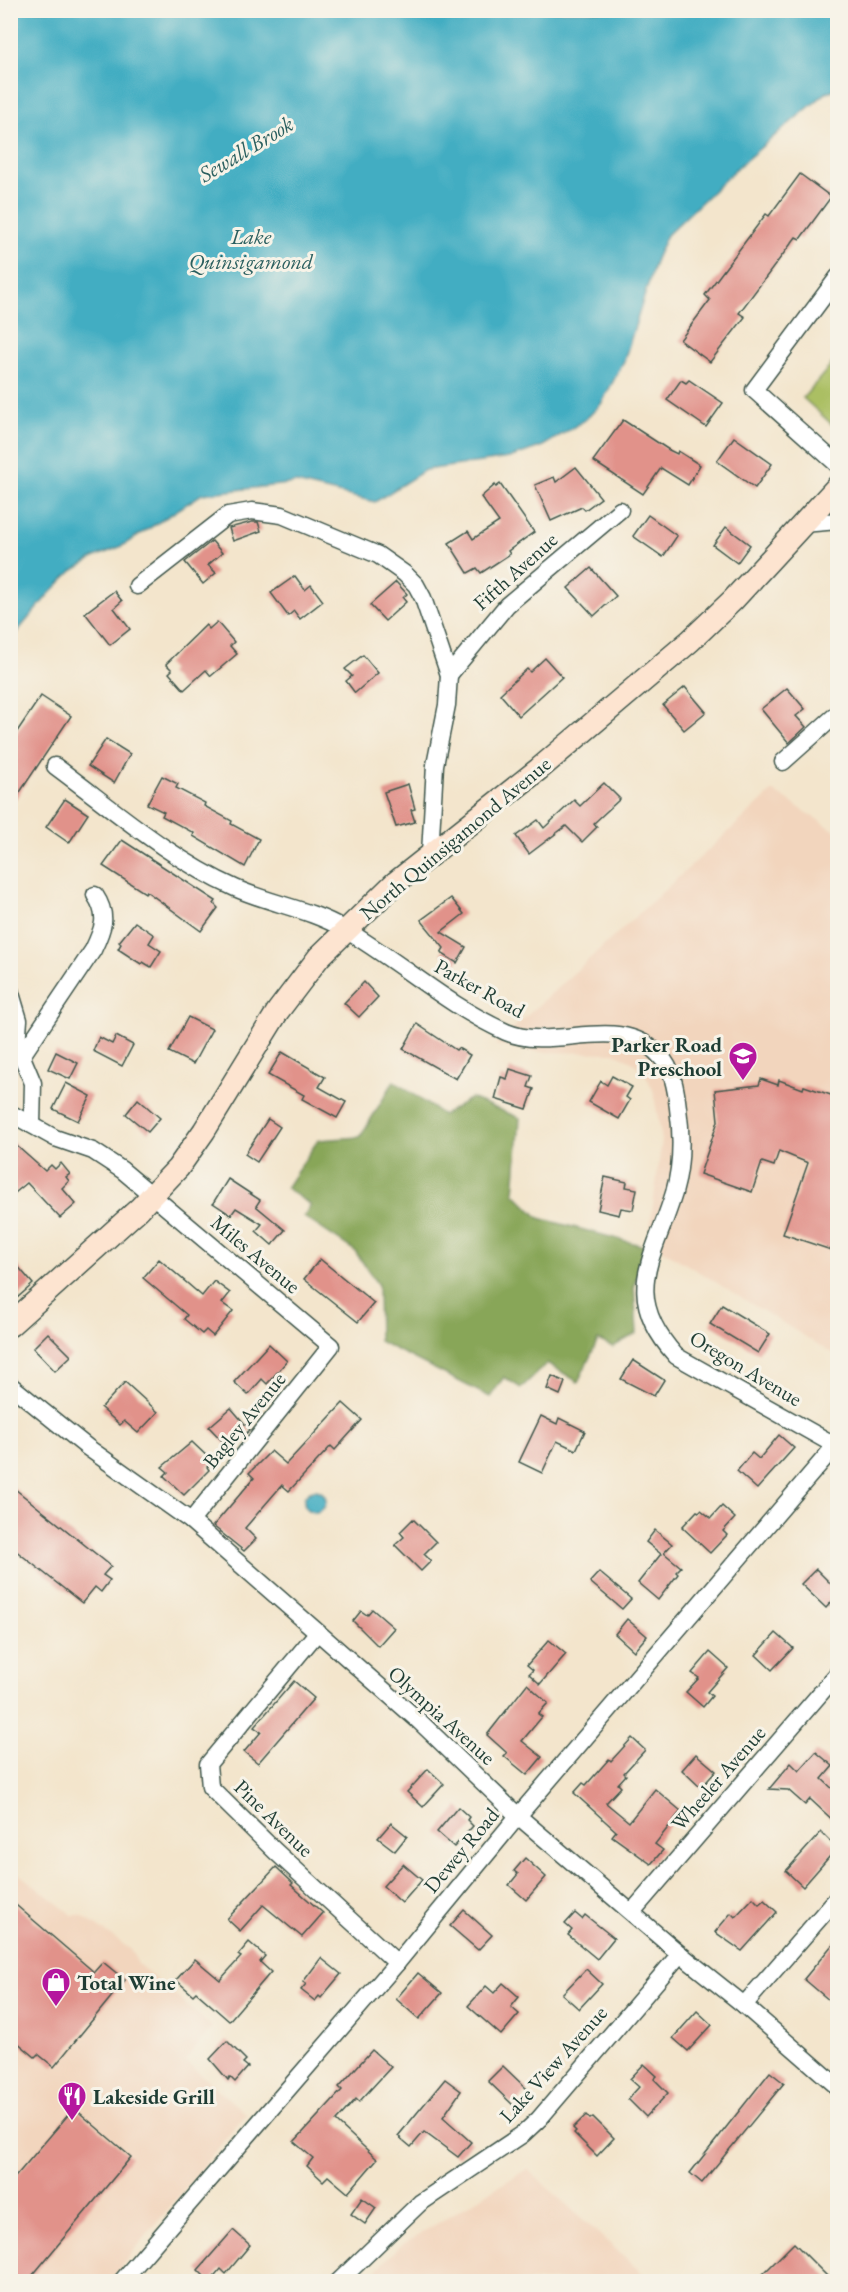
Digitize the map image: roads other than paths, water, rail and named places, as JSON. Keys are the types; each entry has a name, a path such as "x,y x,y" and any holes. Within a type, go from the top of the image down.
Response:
{"main road":[{"name":"North Quinsigamond Avenue","path":"10,1325 153,1196 204,1131 292,990 346,930 394,883 539,769 690,641 733,600 837,486"}],"street":[{"path":"837,277 754,390 837,465"},
{"name":"Fifth Avenue","path":"449,675 507,604 620,510"},
{"path":"137,586 228,515 252,511 282,515 378,555 405,574 416,585 423,598 449,675 447,705 435,765 430,855"},
{"path":"803,524 837,521"},
{"path":"783,762 837,713"},
{"name":"Parker Road","path":"55,766 173,852 234,888 318,915 346,930 446,999 512,1035 539,1040 604,1034 619,1036 646,1044 660,1055 668,1066 677,1093 681,1155 674,1191 652,1250 646,1290 647,1311"},
{"path":"21,1057 93,950 101,933 104,912 95,895"},
{"path":"10,990 19,1020 17,1045 33,1083 32,1125"},
{"name":"Miles Avenue","path":"10,1113 55,1138 103,1157 153,1196 331,1346"},
{"name":"Oregon Avenue","path":"647,1311 657,1334 676,1356 836,1447"},
{"name":"Bagley Avenue","path":"191,1521 331,1346"},
{"name":"Olympia Avenue","path":"10,1385 87,1447 191,1521 316,1634 419,1721 518,1816 680,1954 744,2005 837,2087"},
{"name":"Dewey Road","path":"121,2282 397,1963 518,1816 836,1447"},
{"name":"Pine Avenue","path":"316,1634 208,1764 210,1787 275,1851 397,1963"},
{"name":"Wheeler Avenue","path":"632,1912 837,1673"},
{"path":"744,2005 837,1897"},
{"name":"Lake View Avenue","path":"338,2282 408,2213 523,2134 539,2120 680,1954"}],"water":[{"name":"Lake Quinsigamond","path":"11,10 837,11 837,88 826,93 740,165 667,235 656,259 624,361 601,404 585,420 543,446 509,458 425,470 375,502 296,483 202,494 122,546 95,557 72,571 11,639"},
{"path":"315,1490 323,1493 326,1501 323,1509 315,1512 307,1509 304,1501 307,1493"}],"place":[{"name":"Parker Road Preschool","path":"743,1082"},
{"name":"Total Wine","path":"56,2008"},
{"name":"Lakeside Grill","path":"72,2122"}],"water label":[{"name":"Sewall Brook","path":"246,149"}]}
